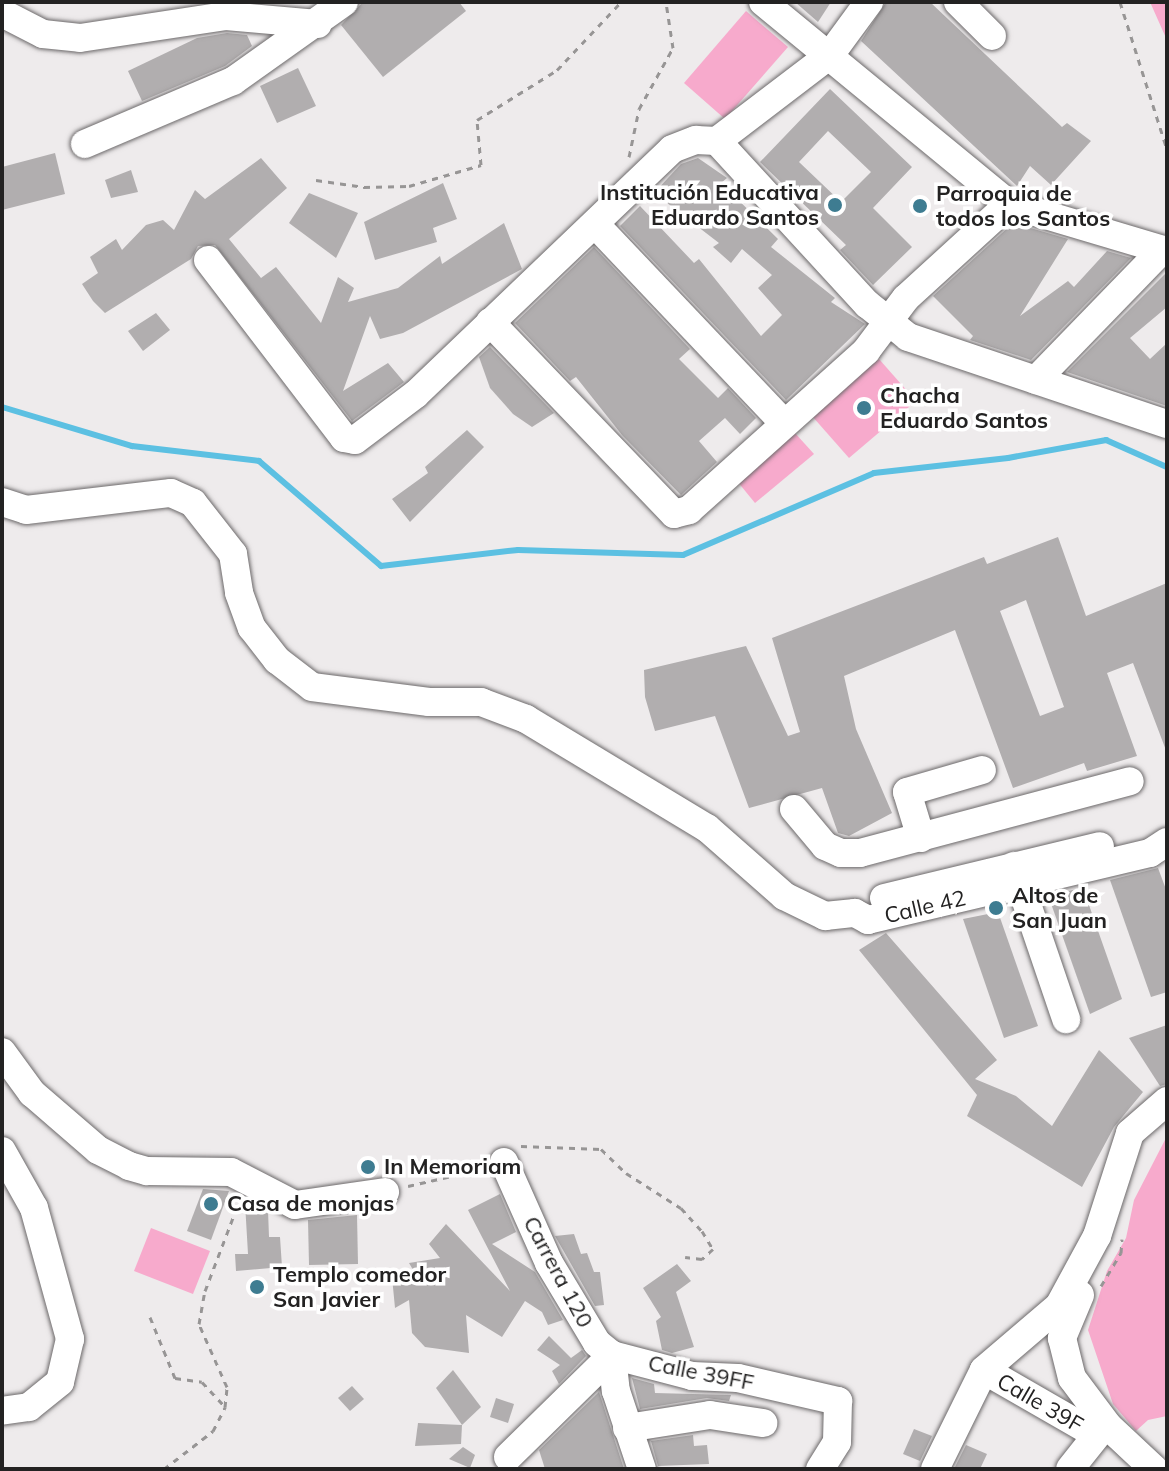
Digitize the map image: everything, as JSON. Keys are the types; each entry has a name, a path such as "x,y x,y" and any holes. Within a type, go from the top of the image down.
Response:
{"street":[{"path":"85,144 233,81 318,24 344,2"},
{"path":"763,2 1009,204 1164,250 1036,380"},
{"path":"208,260 344,438 355,440 369,433 490,322 672,149 696,140 717,141 830,55 869,2"},
{"path":"958,2 992,36"},
{"path":"2,13 43,34 80,38 226,16 318,24"},
{"path":"717,141 887,324 908,337 1167,424"},
{"path":"490,322 674,514 689,510 866,351 906,298 1009,204"},
{"path":"595,224 784,423"},
{"name":"Calle 42","path":"2,502 26,510 171,493 193,503 233,554 239,593 252,628 277,660 312,687 429,702 481,702 526,719 707,828 784,896 825,916 855,913 897,894 1150,853 1167,841"},
{"path":"921,838 907,792 982,770"},
{"path":"794,809 825,846 841,853 921,838 1130,781"},
{"path":"1045,806 1068,852"},
{"name":"Calle 42","path":"1017,874 1068,852 1167,841"},
{"path":"1017,874 1066,1019"},
{"path":"2,1052 32,1093 113,1158 147,1171 231,1172 295,1205 385,1192"},
{"path":"977,1378 1059,1306 1082,1268 1107,1207 1130,1133 1167,1101"},
{"path":"2,1151 34,1208 70,1339 60,1382 29,1407 2,1411"},
{"name":"Carrera 120","path":"504,1162 549,1263 597,1343 612,1355 627,1428 642,1469"},
{"path":"1107,1207 1108,1240 1068,1319 1064,1358 1108,1426 1154,1469"},
{"path":"508,1457 612,1355"},
{"name":"Calle 39FF","path":"612,1355 692,1376 738,1378 838,1401 837,1442 820,1469"},
{"name":"Calle 39F","path":"935,1469 977,1378 1097,1435 1070,1469"},
{"path":"627,1428 710,1415 763,1423"}],"path":[{"path":"316,180 364,187 409,186 481,165 477,120 557,70 621,2"},
{"path":"627,162 639,109 673,48 666,2"},
{"path":"1120,2 1167,149"},
{"path":"385,1192 504,1162 518,1146 601,1149 626,1173 681,1208 702,1231 713,1249 702,1259 685,1257"},
{"path":"164,1469 213,1431 225,1407 227,1387 199,1324 209,1278 249,1182"},
{"path":"1091,1298 1118,1259 1122,1234"},
{"path":"150,1317 175,1378 202,1382 225,1407"}],"shaded area":[{"path":"1150,2 1167,2 1167,44 1166,38"},
{"path":"746,11 788,47 725,119 684,83"},
{"name":"Chacha Eduardo Santos","path":"879,359 916,401 849,458 812,416"},
{"path":"795,433 814,454 755,503 737,481"},
{"path":"1167,1136 1167,1416 1148,1420 1136,1431 1113,1404 1088,1330 1107,1271 1126,1238 1134,1200"},
{"path":"151,1228 210,1251 193,1294 134,1271"}],"building":[{"path":"363,2 459,2 466,11 383,77 341,25"},
{"path":"795,2 831,2 818,22"},
{"path":"886,2 930,2 1062,127 1067,123 1091,141 1051,185 1030,166 1017,186 861,41"},
{"path":"227,33 247,35 252,46 225,66 142,101 128,71 197,38"},
{"path":"298,68 316,106 277,123 260,86"},
{"path":"830,89 912,167 873,208 912,247 873,285 840,250 846,245 760,162","holes":["828,131 871,172 841,202 799,162"]},
{"path":"55,153 65,194 2,210 2,167"},
{"path":"261,158 287,188 229,239 261,278 276,267 321,323 338,277 354,288 348,302 398,288 440,256 442,264 504,223 522,269 403,333 380,339 370,316 343,391 388,363 404,382 352,421 215,245 198,246 191,259 105,313 93,301 82,284 98,273 90,257 116,239 122,250 146,225 163,220 174,230 195,190 205,199"},
{"path":"698,158 727,178 721,183 778,239 771,247 835,298 831,302 865,324 786,400 620,226 640,206 694,263 699,259 761,336 782,315 758,288 772,275 742,249 731,263 713,247 719,243 654,193 681,164"},
{"path":"131,170 138,192 111,198 105,180"},
{"path":"443,183 457,219 433,228 437,242 375,260 364,222"},
{"path":"309,193 358,213 336,258 289,223"},
{"path":"1013,223 1068,239 1020,316 1068,281 1074,287 1107,251 1131,258 1031,360 970,340 973,336 933,296"},
{"path":"594,247 690,349 679,359 718,398 728,388 756,418 740,434 725,418 699,441 717,462 681,495 622,435 576,377 570,381 515,323"},
{"path":"1167,272 1167,307 1130,338 1150,359 1167,343 1167,406 1067,372"},
{"path":"156,313 170,330 143,351 128,331"},
{"path":"490,347 554,413 532,427 513,414 490,388 479,357"},
{"path":"467,430 484,447 410,522 392,499 428,473 425,467"},
{"path":"1058,537 1086,616 1167,583 1167,753 1133,663 1107,673 1137,756 1087,771 1084,763 1013,788 955,630 844,676 856,729 892,813 849,836 838,833 822,788 749,808 715,716 655,731 645,697 644,670 746,646 788,736 800,732 772,638 984,557 987,564","holes":["1026,600 1064,707 1040,716 1000,611"]},
{"path":"1158,868 1167,892 1167,992 1151,997 1110,880"},
{"path":"1083,888 1122,999 1090,1014 1048,895"},
{"path":"998,912 1038,1026 1004,1038 963,919"},
{"path":"886,933 997,1060 975,1079 1016,1096 1052,1126 1099,1050 1143,1092 1114,1127 1082,1187 967,1116 977,1095 859,950"},
{"path":"1167,1025 1167,1084 1160,1086 1129,1038"},
{"name":"Casa de monjas","path":"203,1189 229,1191 211,1240 187,1231"},
{"path":"500,1194 516,1232 492,1244 535,1272 563,1320 548,1325 542,1312 525,1301 502,1337 466,1315 469,1353 425,1347 412,1333 409,1300 395,1308 392,1277 416,1275 409,1263 440,1258 429,1244 446,1224 510,1291 468,1210"},
{"path":"245,1203 268,1210 269,1237 280,1237 282,1267 236,1271 235,1254 248,1254"},
{"path":"357,1215 358,1264 309,1265 308,1220"},
{"path":"574,1234 581,1254 587,1253 594,1272 600,1272 604,1305 595,1306 555,1236"},
{"path":"677,1264 691,1281 676,1292 694,1347 672,1353 662,1350 656,1321 661,1317 643,1288"},
{"path":"549,1336 571,1358 582,1350 586,1356 559,1384 552,1371 560,1365 537,1350"},
{"path":"453,1370 481,1407 462,1425 436,1388"},
{"path":"632,1378 654,1384 655,1393 731,1395 729,1401 707,1398 640,1409"},
{"path":"352,1386 364,1399 350,1411 338,1398"},
{"path":"599,1392 624,1469 545,1469 539,1450"},
{"path":"496,1398 514,1404 508,1423 490,1417"},
{"path":"418,1423 462,1425 461,1444 415,1446"},
{"path":"914,1429 932,1436 920,1461 903,1454"},
{"path":"693,1435 694,1446 707,1445 709,1464 658,1466 651,1441"},
{"path":"966,1445 987,1454 980,1469 954,1469"},
{"path":"463,1447 475,1455 470,1468 449,1459"}],"waterway":[{"path":"2,407 132,446 259,461 381,566 518,550 683,555 874,473 1008,458 1106,440 1167,467"}],"place":[{"name":"Institución Educativa Eduardo Santos","path":"835,205"},
{"name":"Parroquia de todos los Santos","path":"920,206"},
{"name":"Chacha Eduardo Santos","path":"864,408"},
{"name":"Altos de San Juan","path":"996,908"},
{"name":"In Memoriam","path":"368,1167"},
{"name":"Casa de monjas","path":"211,1204"},
{"name":"Templo comedor San Javier","path":"257,1287"}]}
